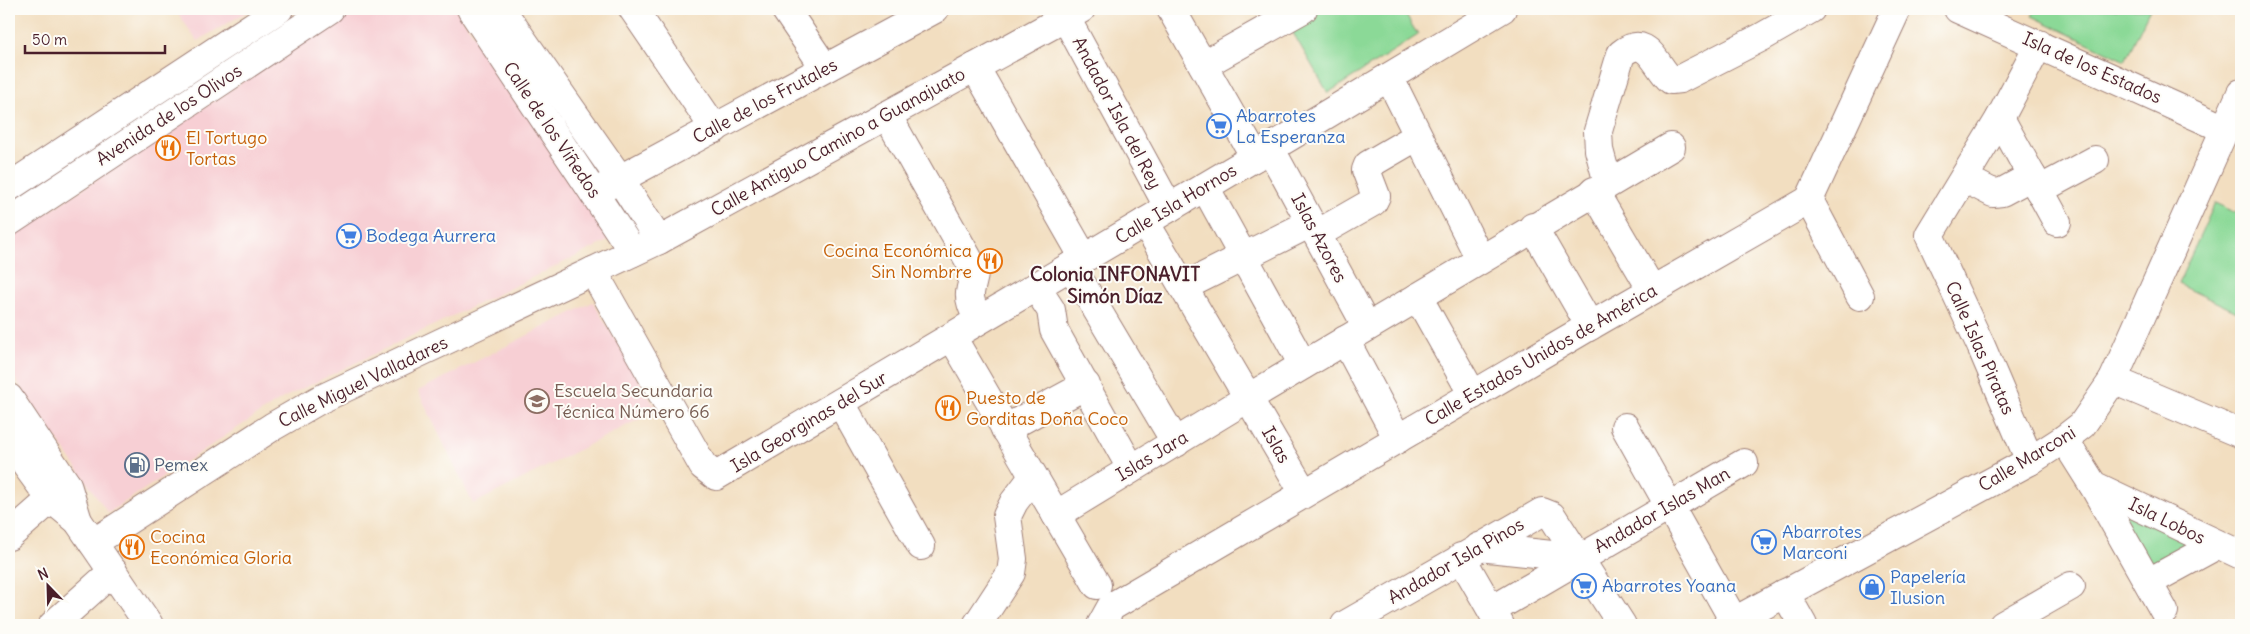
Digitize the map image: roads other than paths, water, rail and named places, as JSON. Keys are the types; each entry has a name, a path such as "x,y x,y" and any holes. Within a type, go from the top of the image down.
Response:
{"street":[{"name":"Avenida de los Olivos","path":"9,222 330,9"},
{"name":"Calle de los Viñedos","path":"471,9 633,252"},
{"name":"Calle de los Viñedos","path":"501,9 620,179 659,240"},
{"path":"633,9 715,129"},
{"path":"785,9 825,68"},
{"name":"Islas Azores","path":"1171,9 1203,65 1262,153 1285,176 1314,229 1394,429"},
{"path":"1203,65 1303,9"},
{"name":"Calle Isla Hornos","path":"978,320 1502,9"},
{"path":"1652,290 1601,187 1598,131 1621,54 1629,48 1649,50 1664,74 1671,80 1680,79 1762,37 1811,9"},
{"path":"1860,296 1809,200 1897,9"},
{"name":"Isla de los Estados","path":"1958,9 2225,129"},
{"name":"Avenida de los Olivos","path":"9,187 275,11"},
{"path":"275,11 287,38"},
{"name":"Calle de los Frutales","path":"594,193 715,129 927,11"},
{"name":"Calle Antiguo Camino a Guanajuato","path":"592,271 659,240 974,67 1069,11"},
{"name":"Andador Isla del Rey","path":"1069,11 1168,208"},
{"path":"2039,44 2000,118 1964,178 1992,193 2002,192 2036,183 2095,160"},
{"path":"974,67 1077,262 1085,290 1176,443"},
{"path":"1389,77 1480,259"},
{"name":"Calle Marconi","path":"1730,623 2030,460 2064,439 2082,425 2113,380 2241,93"},
{"path":"887,115 974,269 975,278 970,291 970,299 978,320"},
{"path":"2000,118 2057,222"},
{"path":"1183,287 1245,257 1314,229 1373,202 1376,196 1366,170 1368,166 1418,136"},
{"name":"Islas Jara","path":"1056,515 1533,227 1671,147"},
{"name":"Calle Islas Piratas","path":"1964,178 1929,235 2030,460"},
{"path":"1205,187 1303,365"},
{"name":"Calle Estados Unidos de América","path":"1101,625 1111,607 1304,493 1394,429 1473,395 1809,200"},
{"path":"1145,222 1248,398"},
{"path":"1533,227 1590,326"},
{"name":"Isla Georginas del Sur","path":"592,271 703,466 716,476 978,320"},
{"name":"Calle Miguel Valladares","path":"93,542 272,427 319,400 592,271"},
{"path":"1036,287 1051,310 1054,330 1131,468"},
{"path":"1051,310 1085,290"},
{"path":"1418,297 1473,395"},
{"path":"952,336 1032,478 1097,585"},
{"path":"2113,380 2241,434"},
{"path":"1005,429 1086,385"},
{"path":"9,398 58,492 149,625"},
{"name":"Islas","path":"1248,398 1304,493"},
{"path":"841,403 921,546"},
{"path":"1625,427 1670,505 1730,623"},
{"name":"Isla Lobos","path":"2064,439 2093,485 2164,611"},
{"path":"9,442 58,492"},
{"name":"Andador Islas Man","path":"1496,618 1580,558 1744,463"},
{"path":"977,625 1011,574 1013,559 1007,516 1014,502 1032,478"},
{"name":"Isla Lobos","path":"2093,485 2235,553"},
{"path":"9,536 58,492"},
{"name":"Andador Isla Pinos","path":"1345,625 1542,512 1552,516 1580,558"},
{"path":"1496,618 1470,552 1580,558 1622,625"},
{"path":"2149,582 2235,553"},
{"path":"53,625 112,571"},
{"path":"2021,621 2071,586"},
{"path":"1785,593 1803,625"}],"place":[{"name":"Abarrotes La Esperanza","path":"1219,126"},
{"name":"El Tortugo Tortas","path":"168,148"},
{"name":"Bodega Aurrera","path":"349,236"},
{"name":"Cocina Económica Sin Nombrre","path":"990,261"},
{"name":"Escuela Secundaria Técnica Número 66","path":"537,401"},
{"name":"Puesto de Gorditas Doña Coco","path":"948,408"},
{"name":"Pemex","path":"137,465"},
{"name":"Abarrotes Marconi","path":"1764,542"},
{"name":"Cocina Económica Gloria","path":"132,547"},
{"name":"Abarrotes Yoana","path":"1584,586"},
{"name":"Papelería Ilusion","path":"1872,587"}],"district":[{"name":"Colonia INFONAVIT Simón Díaz","path":"1115,285"}]}
